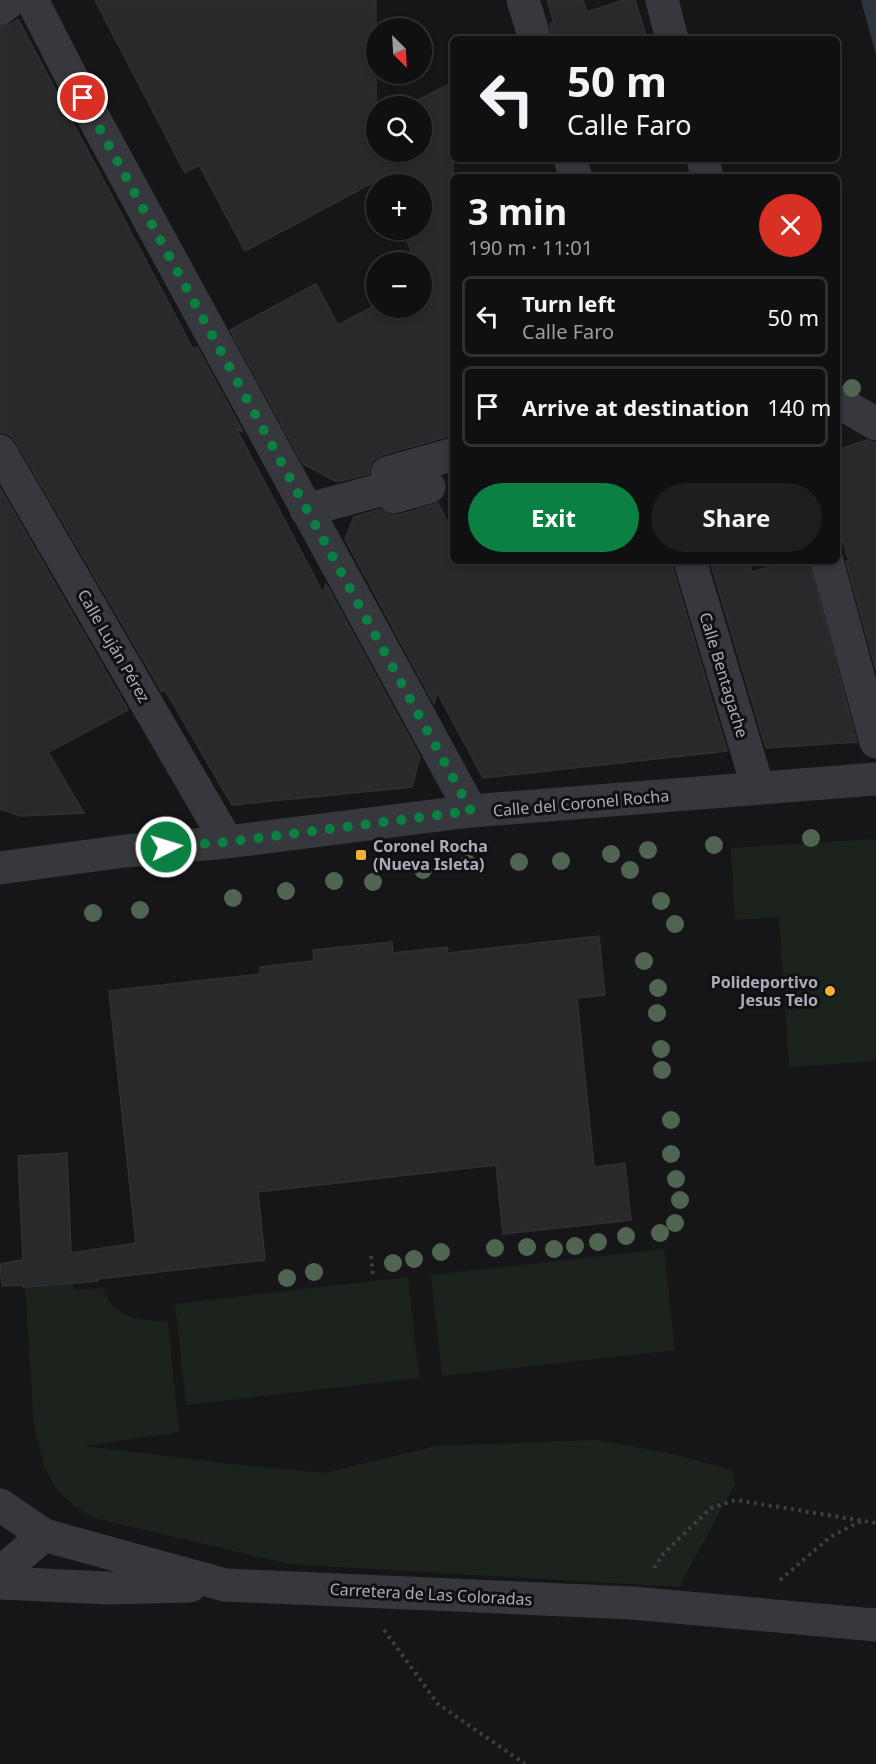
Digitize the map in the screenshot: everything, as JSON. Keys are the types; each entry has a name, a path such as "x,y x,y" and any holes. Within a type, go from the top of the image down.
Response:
{"street":[{"path":"0,9 11,0"},
{"path":"32,0 72,78 471,811"},
{"path":"523,0 534,36"},
{"path":"662,0 671,36"},
{"path":"840,403 876,424"},
{"name":"Calle Luján Pérez","path":"0,451 227,842"},
{"path":"306,510 427,476"},
{"name":"Calle Bentagache","path":"691,564 758,788"},
{"path":"828,564 876,742"},
{"name":"Calle del Coronel Rocha","path":"4,860 227,842 471,811 876,779"},
{"name":"Carretera de Las Coloradas","path":"0,1505 44,1535 225,1585 632,1603 876,1625"},
{"path":"0,1573 44,1535"},
{"path":"0,1583 106,1588 225,1585"}],"path":[{"path":"371,1256 373,1276"},
{"path":"632,1603 663,1554 711,1508 736,1500 876,1523"},
{"path":"775,1584 830,1537 861,1520"},
{"path":"356,1591 438,1704 525,1764"}],"shaded area":[{"path":"861,0 876,0 876,55"},
{"name":"Polideportivo Jesus Telo","path":"876,839 876,1061 789,1067 779,917 735,920 731,848"},
{"path":"664,1249 675,1350 442,1376 431,1275"},
{"path":"408,1277 419,1378 186,1405 175,1304"},
{"path":"73,1282 74,1290 102,1288 114,1307 129,1316 168,1322 179,1432 84,1446 324,1473 436,1446 595,1440 669,1453 729,1469 734,1475 735,1484 679,1587 289,1564 94,1518 74,1506 58,1491 44,1467 34,1426 25,1285"}],"building":[{"path":"95,0 376,0 376,18 366,18 366,84 376,84 376,96 366,96 366,162 432,162 432,96 426,96 450,84 450,162 453,162 453,174 450,174 450,437 382,455 373,460 369,474 337,482 303,464 230,330 316,284 338,325 366,310 366,318 432,318 432,252 411,252 407,240 432,240 432,174 366,174 366,186 245,251 199,165 185,173"},
{"path":"547,0 583,0 587,12 624,0 635,0 646,36 552,36 550,24 554,23"},
{"path":"18,19 193,349 197,347 243,432 236,428 323,593 326,584 420,757 412,787 232,805 165,690 162,692 16,442 10,435 0,432 0,27"},
{"path":"867,440 876,443 876,670 840,532 840,449"},
{"path":"0,488 128,710 48,752 84,813 20,816 0,809"},
{"path":"438,503 450,527 450,564 672,564 727,751 483,778 437,692 434,704 345,539 354,517 380,509 389,515 399,515"},
{"path":"711,564 750,564 752,572 779,564 810,564 857,742 766,748"},
{"path":"599,936 605,995 577,998 594,1167 625,1163 631,1220 503,1234 496,1165 258,1192 265,1260 97,1279 98,1281 23,1287 23,1285 2,1286 0,1264 23,1260 18,1156 67,1153 71,1253 136,1243 109,991 260,974 260,967 314,961 313,950 392,942 393,953 447,947 448,953"}],"place":[{"name":"Coronel Rocha (Nueva Isleta)","path":"361,855"},
{"name":"Polideportivo Jesus Telo","path":"830,991"}],"route":[{"path":"83,98 471,811 227,842 166,847"}]}
